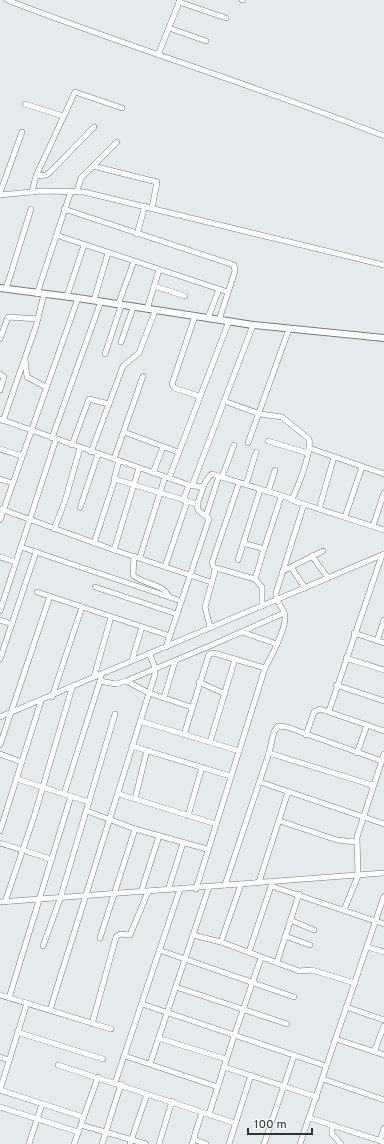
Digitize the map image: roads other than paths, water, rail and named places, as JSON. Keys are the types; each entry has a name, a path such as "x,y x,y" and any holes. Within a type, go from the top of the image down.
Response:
{"street":[{"path":"7,0 91,32 338,118 384,136"},
{"path":"158,55 180,1 226,18"},
{"path":"169,28 206,41"},
{"path":"33,188 36,176 74,92 122,108"},
{"path":"25,104 62,116"},
{"path":"36,176 46,175 49,173 94,127"},
{"path":"22,132 0,188 0,193 33,188 71,191 77,189 145,206 153,206 384,265"},
{"path":"77,189 81,178 117,142"},
{"path":"93,166 157,182 153,206"},
{"path":"37,294 71,191"},
{"path":"137,234 145,206"},
{"path":"31,209 3,289 37,294 67,296 133,308 253,325 384,338"},
{"path":"64,210 234,265 235,271 219,320"},
{"path":"56,235 228,292"},
{"path":"67,296 84,245"},
{"path":"0,611 98,301 108,253"},
{"path":"105,354 119,305 134,261"},
{"path":"147,310 159,270"},
{"path":"154,286 184,296"},
{"path":"208,318 219,289"},
{"path":"44,294 38,319 2,420 167,478 199,487 204,485"},
{"path":"0,520 2,510 78,298"},
{"path":"121,342 133,308"},
{"path":"91,452 123,366 139,353 155,311"},
{"path":"195,316 172,384 174,388 199,396"},
{"path":"0,339 8,317 38,319"},
{"path":"140,557 161,493 229,321"},
{"path":"165,567 190,485 253,325"},
{"path":"248,443 260,414 289,329"},
{"path":"25,358 27,377 46,386"},
{"path":"0,374 4,377 0,390"},
{"path":"94,543 114,479 124,432 143,376"},
{"path":"72,445 89,399 109,404"},
{"path":"224,401 260,414 282,417 309,439 308,451 291,500"},
{"path":"124,432 178,452"},
{"path":"268,441 334,457 384,474"},
{"path":"206,516 220,476 234,445"},
{"path":"153,473 163,447"},
{"path":"54,529 65,501 80,448"},
{"path":"0,449 22,456"},
{"path":"246,485 256,452"},
{"path":"80,508 98,454"},
{"path":"319,509 334,457"},
{"path":"344,517 362,467"},
{"path":"114,550 139,468"},
{"path":"268,492 274,470"},
{"path":"166,647 209,521 206,516 198,510 197,505 209,475 212,474 220,476 384,530"},
{"path":"0,479 12,483"},
{"path":"114,479 197,505"},
{"path":"239,483 212,563 216,568 255,579 262,587 262,606"},
{"path":"238,560 260,490"},
{"path":"373,526 384,493"},
{"path":"255,579 281,497"},
{"path":"196,889 207,849 265,668 277,644 285,618 284,613 276,600 276,593 304,504"},
{"path":"2,510 114,550 140,557 211,582"},
{"path":"243,543 264,549"},
{"path":"21,547 181,601"},
{"path":"284,571 323,551"},
{"path":"0,658 36,552"},
{"path":"0,717 52,697 132,660 383,555"},
{"path":"329,711 336,685 354,633 383,555"},
{"path":"134,556 133,575 142,581 163,589 169,597"},
{"path":"312,556 328,578"},
{"path":"0,557 16,562"},
{"path":"291,567 305,588"},
{"path":"210,627 205,611 211,582 216,568"},
{"path":"95,587 177,614"},
{"path":"37,592 170,636"},
{"path":"0,745 50,596"},
{"path":"52,697 82,607"},
{"path":"100,681 116,684 126,681 284,613"},
{"path":"94,677 111,617"},
{"path":"0,620 12,624"},
{"path":"377,641 384,620"},
{"path":"132,660 142,627"},
{"path":"242,632 277,644"},
{"path":"354,633 384,643"},
{"path":"50,1010 84,897 119,794 132,746 149,693 155,669 149,653"},
{"path":"184,735 191,707 209,654 214,653 265,668"},
{"path":"346,658 384,670"},
{"path":"210,742 235,659"},
{"path":"164,698 175,661"},
{"path":"64,794 102,673"},
{"path":"126,681 149,693 191,707"},
{"path":"199,682 225,694"},
{"path":"336,685 384,701"},
{"path":"72,688 23,850 2,902 196,889 260,882 272,884 384,924"},
{"path":"0,831 41,701"},
{"path":"306,734 314,712 320,709 384,731"},
{"path":"43,946 60,899 115,714"},
{"path":"140,721 239,751"},
{"path":"357,753 367,725"},
{"path":"226,885 260,782 274,732 278,726 287,727 382,761"},
{"path":"132,746 230,776"},
{"path":"135,799 147,750"},
{"path":"269,753 372,785"},
{"path":"0,754 22,762"},
{"path":"344,910 358,876 356,842 372,785 384,754"},
{"path":"188,816 202,767"},
{"path":"17,779 89,802"},
{"path":"260,782 384,824"},
{"path":"260,882 288,792"},
{"path":"119,794 216,824"},
{"path":"9,998 71,796"},
{"path":"87,811 135,829 207,849"},
{"path":"280,821 337,840 356,842"},
{"path":"100,938 135,829"},
{"path":"141,892 159,836"},
{"path":"0,843 48,858 51,861"},
{"path":"168,890 184,843"},
{"path":"272,884 384,873"},
{"path":"221,942 241,884"},
{"path":"249,952 272,884"},
{"path":"150,1064 210,887"},
{"path":"115,1083 180,890"},
{"path":"92,1024 116,937 120,934 130,935 148,892"},
{"path":"277,962 299,894"},
{"path":"300,1144 310,1118 346,1007 368,947 384,896"},
{"path":"290,920 314,930"},
{"path":"193,936 221,942 298,971 312,970 355,983"},
{"path":"285,936 310,945"},
{"path":"368,947 384,952"},
{"path":"160,950 184,960 294,997"},
{"path":"209,1114 226,1059 261,958"},
{"path":"176,987 287,1024"},
{"path":"0,995 111,1029"},
{"path":"27,1004 0,1090 83,1118"},
{"path":"142,1004 326,1066"},
{"path":"346,1007 384,1020"},
{"path":"374,1052 384,1026"},
{"path":"17,1032 103,1059"},
{"path":"158,1038 226,1059"},
{"path":"336,1039 384,1055"},
{"path":"125,1056 218,1086"},
{"path":"264,1144 294,1056"},
{"path":"0,1057 9,1060"},
{"path":"58,1065 236,1123"},
{"path":"224,1067 317,1097"},
{"path":"229,1144 251,1075"},
{"path":"74,1144 98,1077"},
{"path":"322,1079 384,1100"},
{"path":"102,1144 120,1084"},
{"path":"131,1142 147,1094"},
{"path":"159,1144 172,1101"},
{"path":"29,1144 36,1118 42,1104"},
{"path":"0,1107 78,1132"},
{"path":"202,1112 193,1142 206,1144"},
{"path":"310,1118 382,1142 384,1128"},
{"path":"81,1125 131,1142 146,1144"},
{"path":"332,1125 332,1134 341,1144"}]}
